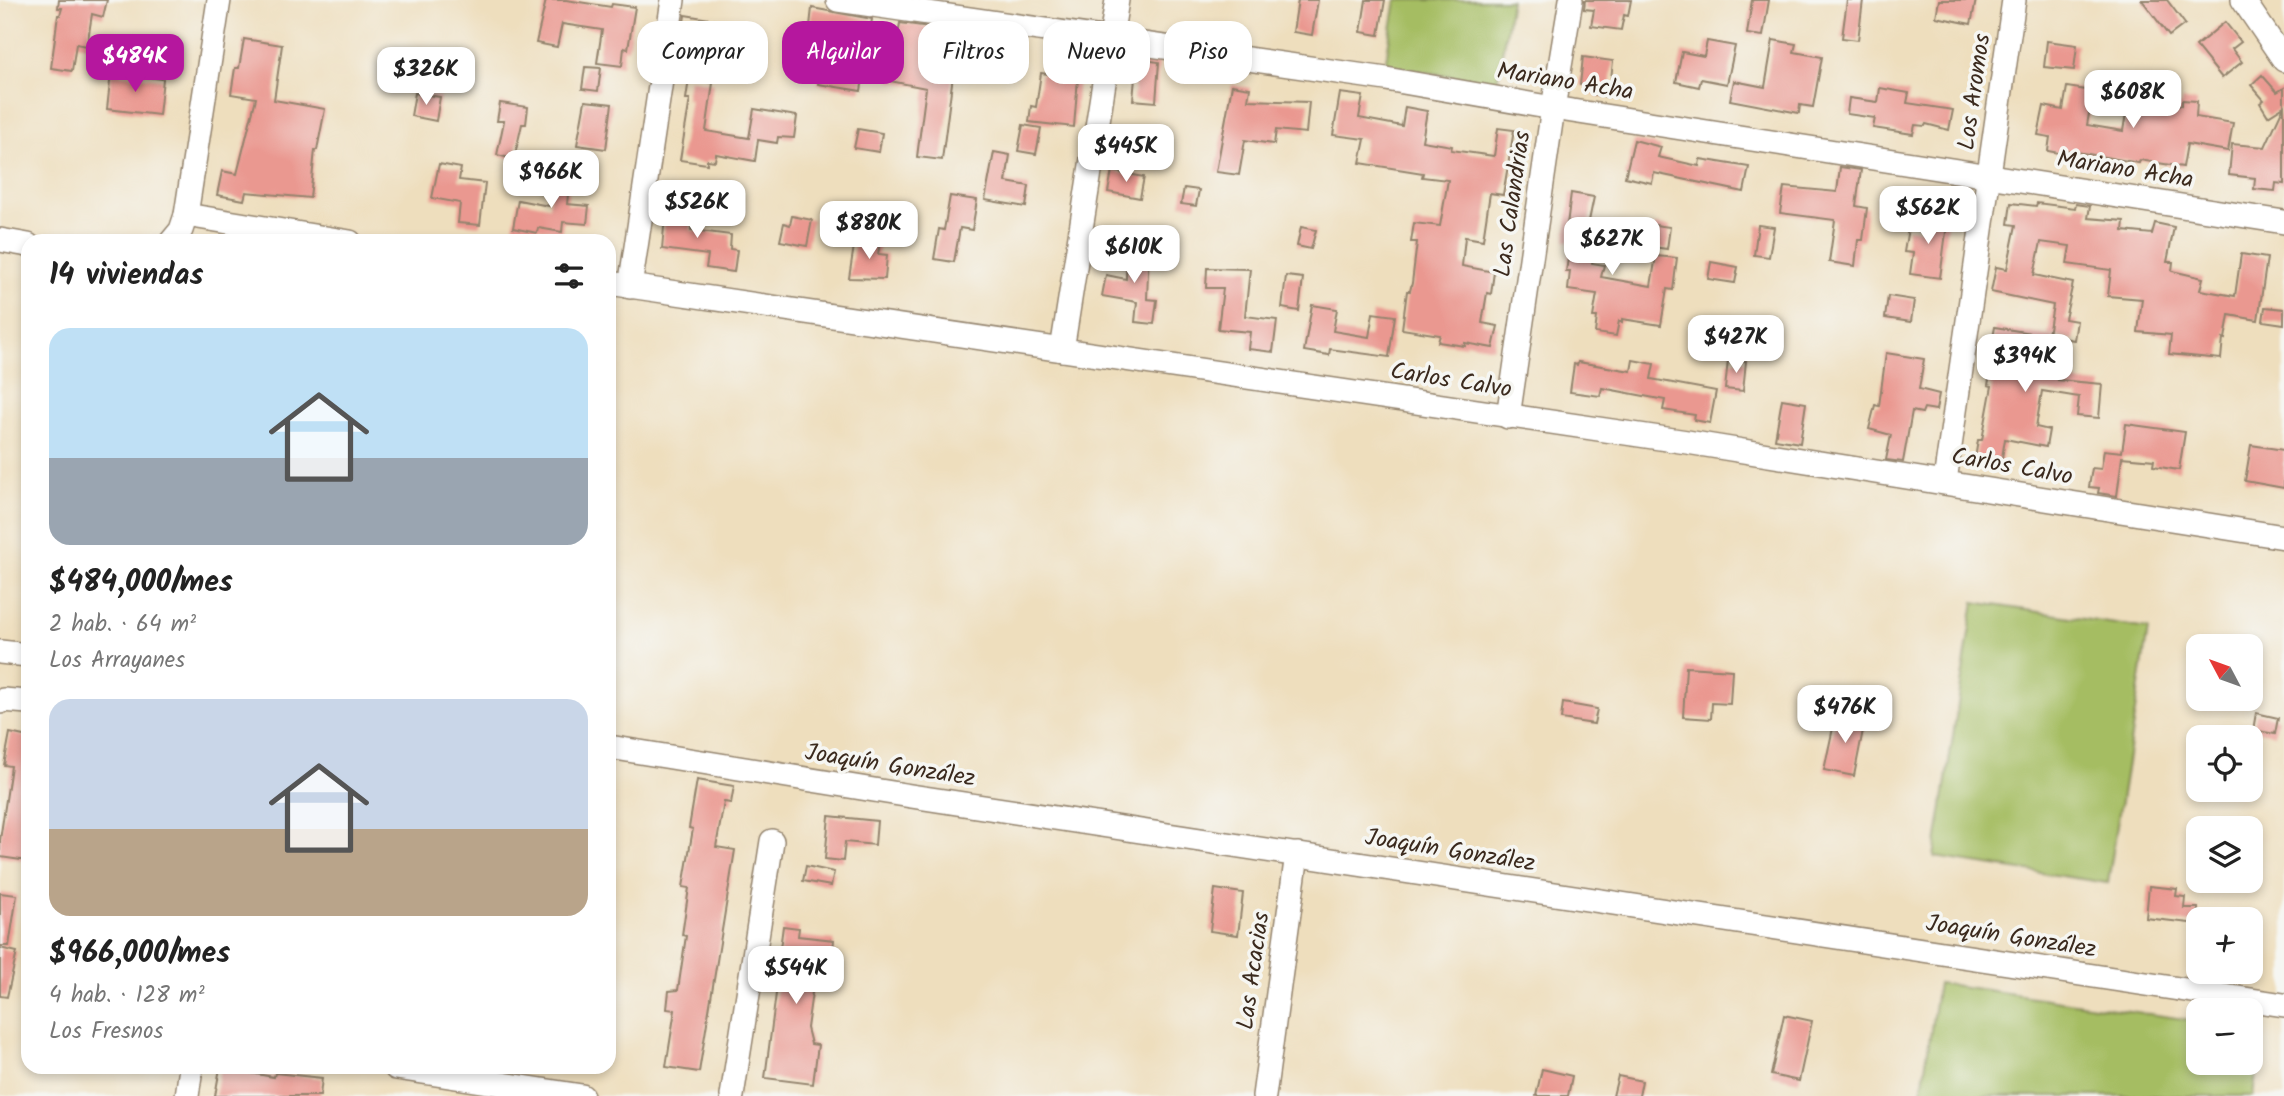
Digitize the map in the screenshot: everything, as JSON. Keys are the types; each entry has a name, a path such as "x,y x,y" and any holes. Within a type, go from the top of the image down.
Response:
{"street":[{"path":"178,234 186,215 219,0"},
{"path":"620,285 673,0"},
{"name":"Mariano Acha","path":"838,0 1043,30"},
{"path":"1113,21 1116,0"},
{"name":"Las Calandrias","path":"1508,417 1571,0"},
{"name":"Los Aromos","path":"1945,481 2014,0"},
{"path":"2243,0 2284,60"},
{"name":"Mariano Acha","path":"1150,46 1386,79 1553,108 2284,222"},
{"path":"1062,350 1103,84"},
{"path":"186,215 301,234"},
{"path":"0,240 21,244"},
{"name":"Carlos Calvo","path":"620,285 1945,481 2051,501 2284,537"},
{"path":"0,652 21,654"},
{"path":"0,702 21,701"},
{"name":"Joaquín González","path":"616,748 911,796 2284,1005"},
{"path":"732,1096 772,841"},
{"name":"Las Acacias","path":"1264,1096 1297,854"},
{"path":"187,1096 190,1074"},
{"path":"478,1074 582,1096"}],"green space":[{"path":"1396,0 1511,0 1497,83 1385,66"},
{"path":"1974,602 2148,629 2108,883 1934,857"},
{"path":"1938,983 2186,1019 2186,1075 2256,1075 2253,1096 1921,1096"}],"building":[{"path":"59,0 107,0 103,17 92,14 87,46 76,44 72,71 51,68 58,15 62,8 58,8"},
{"path":"546,0 635,7 628,49 624,48 622,66 597,63 602,30 562,24 557,47 536,43"},
{"path":"1298,0 1318,0 1312,35 1293,32"},
{"path":"1366,0 1385,0 1379,35 1361,32"},
{"path":"1585,0 1631,0 1628,16 1624,15 1621,30 1591,26 1594,10 1584,9"},
{"path":"1752,0 1769,0 1763,36 1747,34"},
{"path":"1847,0 1863,0 1858,40 1842,38"},
{"path":"1939,0 1976,0 1971,24 1936,17"},
{"path":"2142,0 2167,0 2185,24 2169,36"},
{"path":"812,8 872,19 872,21 811,21"},
{"path":"685,15 722,21 684,21"},
{"path":"2225,22 2241,42 2232,49 2242,62 2222,78 2196,46"},
{"path":"904,24 918,25 918,84 952,84 942,160 917,157 926,88 904,84"},
{"path":"244,39 282,45 274,100 325,109 315,150 310,198 246,192 244,200 217,195 222,171 237,174 256,98 231,94"},
{"path":"1773,40 1796,44 1794,52 1822,57 1813,107 1800,105 1799,113 1730,100 1734,81 1765,87"},
{"path":"1707,41 1735,46 1727,84 1701,79 1699,87 1676,82 1682,52 1704,56"},
{"path":"2047,41 2077,45 2074,70 2044,67"},
{"path":"1583,57 1613,61 1609,97 1593,95 1594,87 1580,85"},
{"path":"1150,61 1159,62 1156,102 1133,100 1134,84 1150,84"},
{"path":"585,67 601,68 598,91 582,89"},
{"path":"111,73 163,79 159,115 107,109"},
{"path":"1041,73 1043,84 1078,84 1074,127 1029,122 1031,106 1036,107"},
{"path":"2262,75 2277,92 2284,88 2284,106 2268,116 2260,103 2264,100 2251,85"},
{"path":"688,84 713,84 706,131 749,138 754,109 797,116 794,138 778,137 777,143 758,140 755,161 716,154 715,161 707,160 707,164 680,160 690,99 686,99"},
{"path":"818,84 862,84 861,91"},
{"path":"1232,85 1250,88 1248,100 1309,102 1306,133 1276,130 1274,144 1245,140 1239,175 1216,172"},
{"path":"2067,87 2093,91 2087,125 2123,131 2129,96 2182,105 2182,100 2197,101 2196,117 2233,123 2228,151 2187,144 2183,167 2140,160 2139,163 2065,150 2064,154 2048,151 2050,137 2038,135 2044,106 2063,110"},
{"path":"1880,88 1909,93 1907,103 1953,110 1949,130 1926,124 1915,125 1913,134 1873,128 1875,118 1847,114 1849,98 1878,102"},
{"path":"415,93 440,97 436,121 411,116"},
{"path":"1340,93 1363,96 1359,118 1402,126 1405,107 1427,111 1422,141 1452,146 1451,150 1494,156 1498,128 1514,130 1503,195 1490,193 1483,240 1465,237 1462,266 1494,272 1491,294 1487,293 1482,323 1498,326 1493,348 1438,342 1440,335 1402,329 1417,242 1411,242 1414,223 1440,226 1448,180 1422,177 1423,173 1360,163 1365,139 1333,135"},
{"path":"585,101 612,104 606,149 577,145"},
{"path":"500,103 528,107 526,124 522,124 514,159 497,155 504,121 497,121"},
{"path":"2284,106 2284,184 2276,183 2275,191 2254,189 2255,178 2229,175 2232,144 2265,147"},
{"path":"1023,125 1041,128 1036,154 1018,151"},
{"path":"858,129 882,133 879,152 854,148"},
{"path":"1634,140 1661,147 1658,157 1699,166 1700,159 1749,167 1744,192 1654,173 1652,183 1625,177"},
{"path":"994,152 1010,155 1006,182 1029,186 1026,207 985,200"},
{"path":"439,164 461,168 459,180 485,183 480,225 458,223 460,203 432,198"},
{"path":"1840,167 1861,170 1856,206 1867,208 1863,240 1858,240 1855,266 1829,262 1835,220 1780,213 1784,187 1837,192"},
{"path":"1112,171 1144,177 1140,198 1108,192"},
{"path":"552,174 570,175 567,204 589,206 587,224 563,222 562,232 538,228 537,233 513,228 518,200 549,206"},
{"path":"1184,188 1199,190 1196,206 1181,204"},
{"path":"1571,193 1594,197 1589,221 1597,222 1592,263 1604,265 1601,277 1651,286 1656,256 1677,258 1673,290 1667,289 1661,325 1622,319 1622,322 1619,321 1616,336 1595,333 1597,317 1593,317 1597,294 1568,290 1570,271 1566,271 1571,242 1565,241"},
{"path":"950,196 977,200 972,230 960,228 954,262 934,259 939,229 944,230"},
{"path":"2011,203 2075,208 2076,204 2090,206 2088,218 2124,221 2123,231 2152,234 2155,223 2174,227 2167,262 2173,262 2172,271 2203,278 2200,290 2235,296 2241,254 2267,258 2258,320 2229,315 2221,359 2169,354 2171,335 2138,332 2142,299 2108,296 2111,270 2067,264 2070,246 2041,242 2034,275 2073,283 2065,319 2077,321 2074,340 2048,335 2053,305 1991,292 1996,267 2007,269 2016,225 2008,224"},
{"path":"666,206 693,209 691,230 731,235 730,249 737,250 734,272 706,268 708,255 662,249"},
{"path":"1924,213 1948,217 1940,278 1910,274 1913,253 1904,252 1908,228 1921,230"},
{"path":"792,216 812,220 807,246 780,241 784,223 790,225"},
{"path":"1655,225 1670,227 1667,249 1653,247"},
{"path":"1758,225 1774,227 1769,257 1754,255"},
{"path":"1301,227 1316,230 1311,249 1297,246"},
{"path":"865,236 881,238 878,254 887,255 885,279 849,278 854,246 864,247"},
{"path":"1127,246 1149,247 1147,299 1157,300 1154,324 1135,322 1137,302 1102,296 1106,275 1126,279"},
{"path":"1711,262 1738,267 1735,283 1708,279"},
{"path":"1207,268 1250,269 1245,316 1277,320 1273,352 1248,349 1250,332 1218,329 1223,288 1206,288"},
{"path":"1286,276 1303,278 1299,311 1282,308"},
{"path":"1888,296 1914,300 1911,322 1885,318"},
{"path":"1312,305 1337,309 1333,331 1369,337 1373,313 1395,316 1389,357 1330,349 1329,355 1304,351"},
{"path":"2265,307 2284,309 2284,324 2263,321"},
{"path":"1995,327 2054,337 2049,367 2060,369 2058,380 2102,384 2099,418 2077,416 2079,397 2042,391 2036,427 2049,430 2046,447 2005,439 2000,470 1974,465 1978,440 1982,440 1992,386 1988,385 1995,348 1991,348"},
{"path":"1886,353 1924,359 1919,389 1939,394 1936,410 1924,408 1922,413 1912,411 1903,462 1886,460 1891,435 1869,429 1875,405 1879,406"},
{"path":"1633,360 1654,364 1651,379 1716,391 1710,423 1694,420 1695,415 1663,410 1665,400 1602,388 1600,396 1570,392 1574,364 1577,365 1578,362 1631,371"},
{"path":"1728,360 1746,361 1743,391 1725,389"},
{"path":"1782,399 1806,403 1800,443 1775,439"},
{"path":"2126,424 2185,432 2179,470 2153,466 2154,460 2122,457 2117,496 2098,493 2099,488 2089,487 2092,468 2101,469 2104,450 2122,452"},
{"path":"2251,445 2284,450 2284,488 2245,481"},
{"path":"1686,667 1732,670 1730,704 1712,703 1711,719 1683,717"},
{"path":"1563,703 1597,709 1594,724 1561,719"},
{"path":"2256,713 2278,718 2275,734 2263,732 2263,725 2254,725"},
{"path":"1836,714 1865,720 1854,776 1824,770"},
{"path":"10,733 21,735 21,860 0,857 11,766 4,765"},
{"path":"697,780 734,786 731,803 724,802 716,847 735,850 699,1072 666,1067 675,1010 667,1009 669,991 678,990 686,936 682,935 689,888 683,887 693,829 689,828"},
{"path":"829,816 877,821 875,845 845,842 843,861 825,859"},
{"path":"806,866 834,872 831,886 803,881"},
{"path":"2149,886 2177,889 2176,896 2185,897 2186,923 2146,918"},
{"path":"1215,889 1243,893 1238,935 1210,931"},
{"path":"0,893 17,895 9,946 0,946"},
{"path":"783,926 799,928 798,936 834,940 830,979 814,978 807,1028 811,1044 818,1045 813,1084 765,1078"},
{"path":"0,948 17,952 7,997 0,996"},
{"path":"1784,1015 1812,1021 1799,1081 1771,1075"},
{"path":"1542,1069 1572,1076 1568,1096 1536,1096"},
{"path":"219,1074 274,1077 275,1074 284,1074 322,1078 320,1096 215,1096"},
{"path":"1618,1076 1642,1081 1639,1096 1613,1096"}]}
